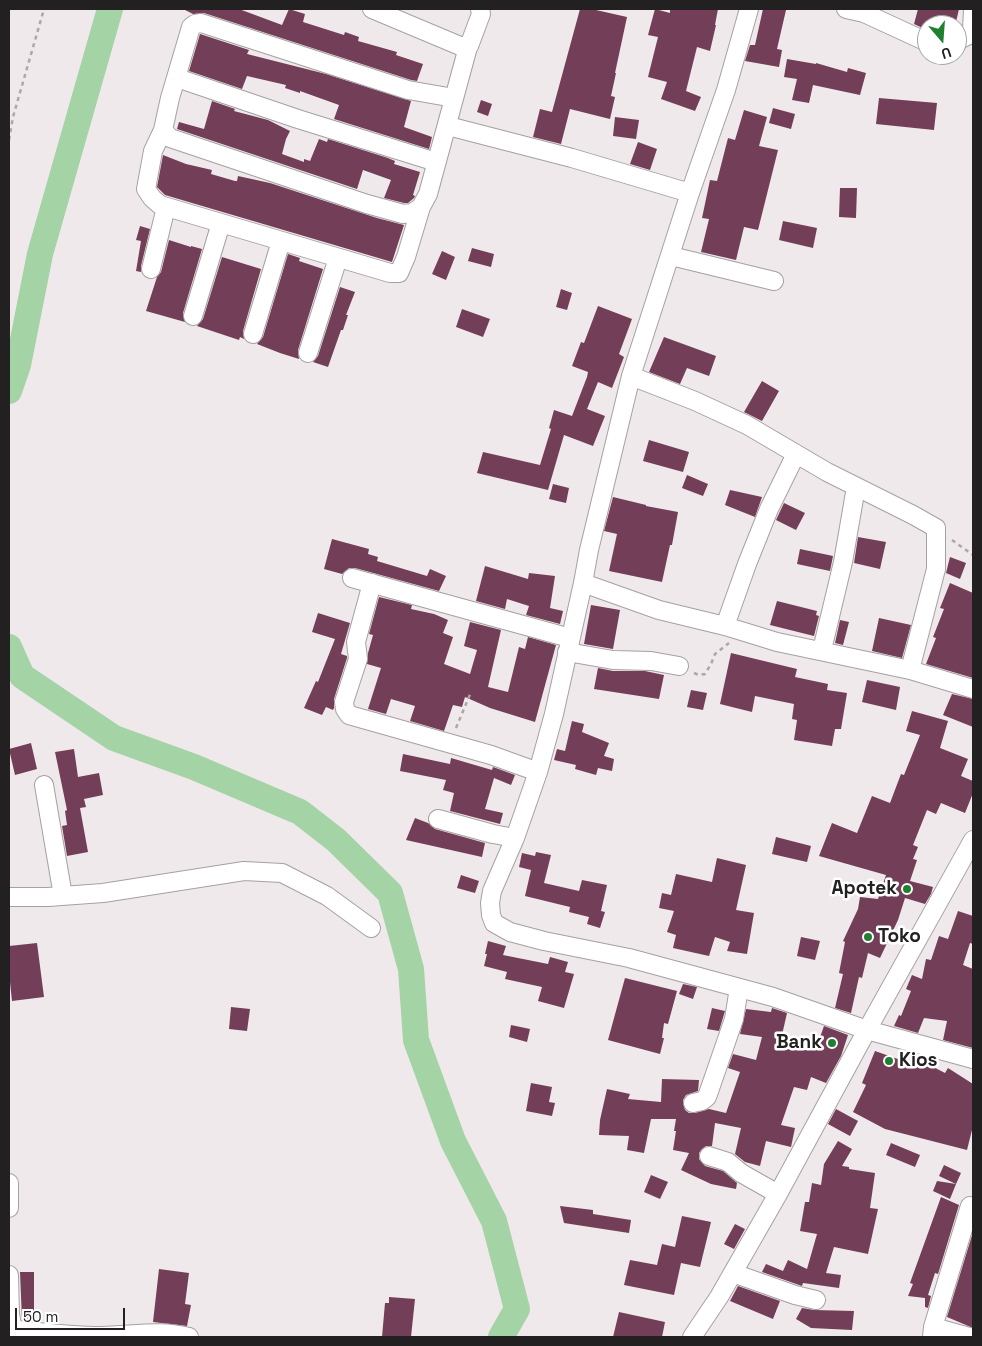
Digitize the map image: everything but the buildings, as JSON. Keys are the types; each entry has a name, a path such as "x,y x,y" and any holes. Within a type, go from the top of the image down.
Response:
{"street":[{"path":"198,9 170,98 163,130 153,151 146,188 152,198 160,205 390,273 399,273 421,207 428,194 480,9"},
{"path":"372,9 462,48 468,47"},
{"path":"749,9 726,90 690,193 631,376 589,550 554,714 538,772 515,838 492,891 491,915 494,923 510,932 544,941 629,958 773,997 867,1030 973,1059"},
{"path":"846,9 864,13 917,37"},
{"path":"967,36 972,31 973,9"},
{"path":"191,27 201,22 408,90 454,98"},
{"path":"177,78 298,119 436,162"},
{"path":"448,126 572,158 690,193"},
{"path":"163,130 170,138 367,204 403,214 412,214 421,207"},
{"path":"151,269 166,206"},
{"path":"193,316 221,223"},
{"path":"253,334 281,241"},
{"path":"671,256 774,281"},
{"path":"308,353 338,258"},
{"path":"631,376 695,401 747,425 856,487 936,528 936,569 910,670"},
{"path":"725,626 746,564 769,509 796,454"},
{"path":"822,650 843,562 856,487"},
{"path":"352,578 613,660 651,661 679,666"},
{"path":"372,583 356,642 358,659 344,702 345,709 349,715 450,743 538,772"},
{"path":"583,583 652,608 725,626 777,642 910,670 973,689"},
{"path":"44,785 63,896"},
{"path":"438,820 515,838"},
{"path":"692,1337 733,1273 778,1194 973,840"},
{"path":"9,896 63,896 133,889 244,871 282,873 328,896 370,928"},
{"path":"693,1103 702,1102 707,1097 734,1019 740,988"},
{"path":"709,1156 728,1162 742,1173 778,1194"},
{"path":"9,1183 9,1208"},
{"path":"969,1337 932,1332 970,1206"},
{"path":"733,1273 795,1295 816,1300"},
{"path":"9,1275 10,1330 45,1334 100,1336 164,1333 189,1337"}],"path":[{"path":"9,140 13,117 44,9"},
{"path":"936,528 973,555"},
{"path":"679,666 699,675 704,674 715,654 742,632"},
{"path":"450,743 471,692"}],"waterway":[{"path":"9,391 18,365 40,254 110,9"},
{"path":"9,647 22,676 114,738 194,767 300,812 336,840 390,893 411,969 416,1040 453,1141 494,1221 517,1309 501,1337"}],"place":[{"name":"Apotek","path":"907,889"},
{"name":"Toko","path":"868,937"},
{"name":"Bank","path":"832,1043"},
{"name":"Kios","path":"889,1061"}]}
